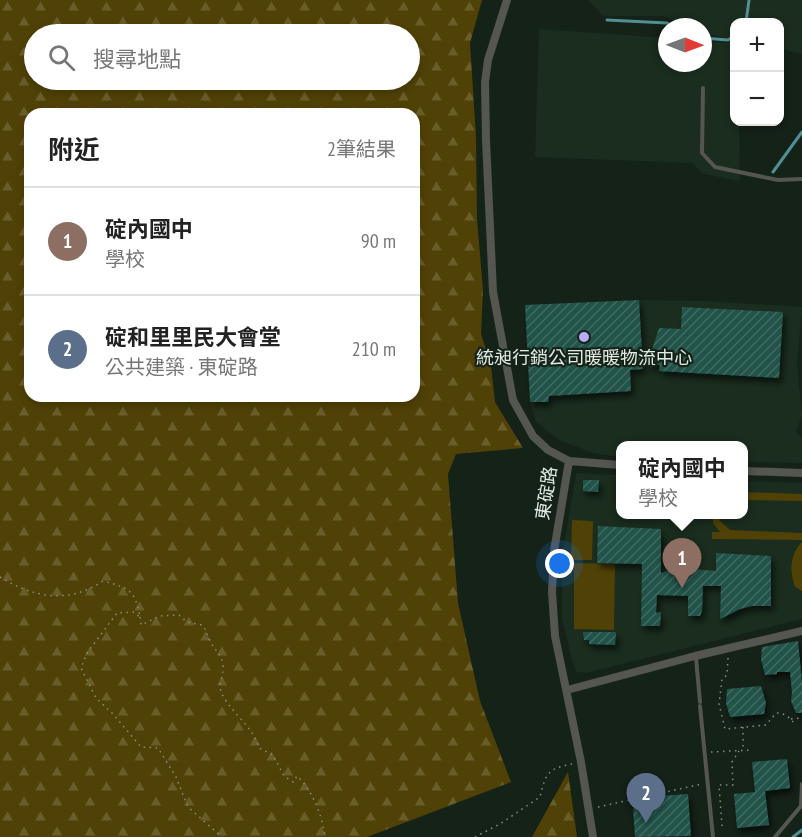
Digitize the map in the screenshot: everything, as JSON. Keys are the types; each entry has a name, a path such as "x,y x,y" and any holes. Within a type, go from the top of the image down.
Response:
{"street":[{"name":"東碇路","path":"507,0 488,60 485,82 488,225 493,292 513,400 533,436 548,450 570,461 552,574 555,636 581,762 593,837"},
{"path":"570,461 616,465"},
{"path":"748,471 802,473"},
{"path":"567,690 695,656 802,631"}],"lane":[{"path":"703,88 702,153 715,167 778,180 802,179"},
{"path":"695,656 713,837"},
{"path":"775,837 801,806 802,784"}],"path":[{"path":"0,577 18,588 56,597 90,590 104,581 127,587 137,601 141,625 160,616 179,615 188,622 202,625 221,658 223,667 219,685 221,693 253,732 259,748 273,755 284,776 293,782 297,776 315,798 325,837"},
{"path":"140,617 133,612 117,613 87,653 81,668 96,698 141,747 158,748 176,777 188,807 222,837"},
{"path":"728,657 728,675 722,679 719,704 725,729 766,725 776,713 781,713 793,722"},
{"path":"790,719 802,718"},
{"path":"743,727 743,750"},
{"path":"705,753 751,750"},
{"path":"722,826 719,786 733,784 732,762 739,751"},
{"path":"475,837 500,824 540,796 545,776 555,767 581,762"},
{"path":"588,809 707,782"}],"shaded area":[{"path":"588,0 802,0 802,54 784,50 784,18 730,18 730,39 712,35 712,18 603,16"},
{"path":"539,29 658,37 658,72 712,72 712,42 730,43 730,126 739,126 740,181 704,174 692,163 535,157"},
{"path":"639,300 802,307 797,364 802,415 796,432 802,438 802,463 748,462 748,441 616,441 616,456 593,453 559,440 536,422 530,403 548,402 549,396 631,391 630,370 643,369"},
{"path":"576,473 616,475 616,519 748,519 748,481 802,483 802,619 586,673 577,672 562,619 562,557"}],"green space":[{"path":"0,0 482,0 470,43 476,137 477,219 483,290 481,334 491,366 495,402 523,448 456,454 448,474 458,603 480,701 511,782 367,837 0,837"},
{"path":"748,492 802,494 802,501 748,500"},
{"path":"713,519 720,519 730,530 802,533 802,540 712,539 712,532 720,532 713,523"},
{"path":"572,520 593,521 592,560 571,560"},
{"path":"802,542 802,591 795,587 791,569 795,552"},
{"path":"574,563 615,564 614,630 574,629"},
{"path":"568,772 577,837 532,837"}],"building":[{"name":"統昶行銷公司暖暖物流中心","path":"639,300 643,369 630,370 631,391 549,396 548,402 530,402 525,305"},
{"path":"682,307 783,312 779,378 659,371 660,365 647,365 659,328 681,329"},
{"path":"583,480 599,480 598,492 583,491"},
{"path":"598,526 661,529 661,573 677,567 678,571 692,572 694,569 716,571 716,553 771,556 771,606 752,606 740,609 720,619 721,586 703,586 700,616 688,616 688,596 657,595 656,613 661,612 660,626 641,626 642,564 597,563"},
{"path":"583,632 616,632 615,645 589,644 589,640 584,640"},
{"path":"798,641 802,713 796,713 791,701 790,672 765,675 761,659 762,647"},
{"path":"761,686 766,703 764,714 730,717 726,703 727,689"},
{"path":"787,759 790,788 765,791 769,825 737,828 734,794 755,792 752,762"},
{"path":"688,794 691,836 635,837 633,808 659,806 659,796"}],"waterway":[{"path":"747,18 749,0"},
{"path":"607,20 658,23"},
{"path":"712,39 730,39"},
{"path":"773,172 802,132"},
{"path":"793,837 802,830"}],"place":[{"name":"統昶行銷公司暖暖物流中心","path":"584,337"},
{"name":"碇內國中","path":"682,588"},
{"name":"碇和里里民大會堂","path":"646,823"}]}
